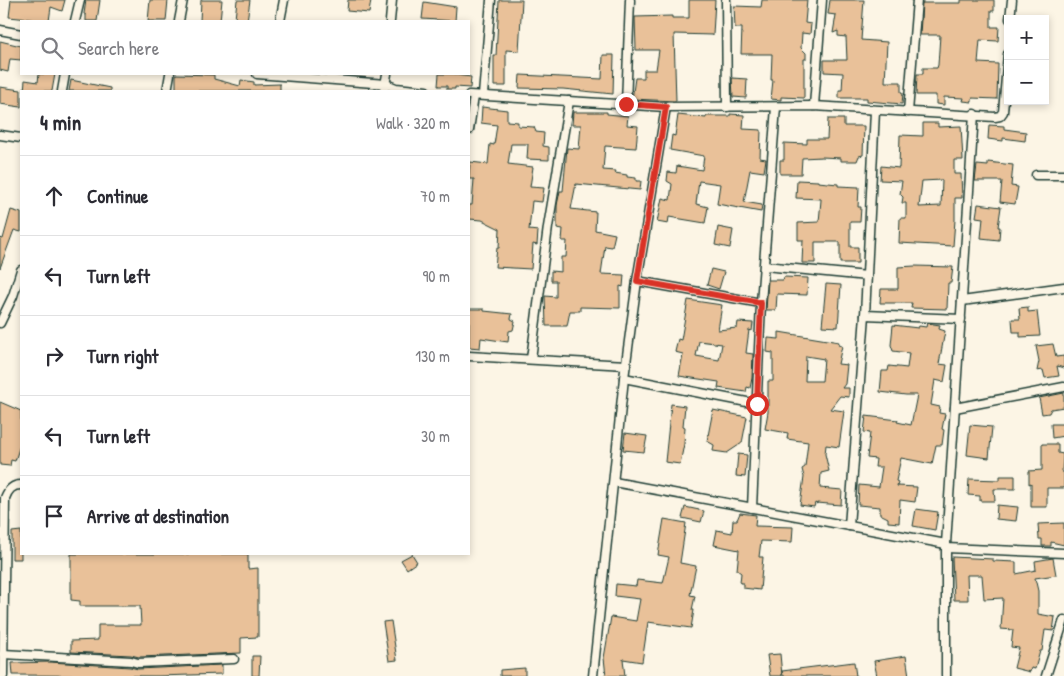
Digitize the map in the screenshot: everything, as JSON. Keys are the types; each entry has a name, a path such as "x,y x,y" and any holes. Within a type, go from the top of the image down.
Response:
{"street":[{"path":"75,20 80,0"},
{"path":"179,20 183,0"},
{"path":"280,20 284,0"},
{"path":"390,20 392,0"},
{"path":"483,95 491,0"},
{"path":"626,104 630,0"},
{"path":"726,0 727,107"},
{"path":"814,106 822,0"},
{"path":"908,112 918,0"},
{"path":"1010,15 1012,0"},
{"path":"0,30 20,34"},
{"path":"470,118 472,95 666,107 814,106 875,111 974,114 996,117 1000,116 1003,112 1007,60"},
{"path":"62,90 65,75"},
{"path":"167,90 170,75"},
{"path":"279,75 416,90"},
{"path":"385,88 386,75"},
{"path":"531,359 548,227 569,101"},
{"path":"593,676 624,378 637,281 666,107"},
{"path":"752,508 761,303 776,107"},
{"path":"849,526 865,316 875,111"},
{"path":"946,676 946,546 974,114"},
{"path":"0,144 2,135 20,138"},
{"path":"1036,175 1064,174"},
{"path":"765,266 867,276"},
{"path":"0,323 13,296 20,273"},
{"path":"637,281 761,303"},
{"path":"962,301 1064,287"},
{"path":"865,316 961,319"},
{"path":"470,356 626,365"},
{"path":"624,378 757,404"},
{"path":"955,408 1064,387"},
{"path":"614,482 946,546 1064,554"},
{"path":"3,676 5,498 7,492 12,487 20,485"},
{"path":"1046,676 1064,620"},
{"path":"3,654 131,661 138,663 234,659"}],"building":[{"path":"11,0 65,0 62,11 51,7 49,20 9,17"},
{"path":"86,0 100,0 97,20 86,20 86,15 84,14"},
{"path":"150,0 168,0 166,20 148,20"},
{"path":"201,0 222,0 220,20 200,20"},
{"path":"237,0 250,0 247,20 235,19"},
{"path":"348,0 371,0 369,13 347,11"},
{"path":"499,0 522,0 519,51 506,50 506,86 494,86 494,56 496,56"},
{"path":"689,0 715,0 713,35 674,34 676,101 632,99 635,78 644,78 644,70 656,70 659,50 636,50 635,17 672,16 672,18 689,18"},
{"path":"762,0 807,0 805,23 811,24 810,34 802,33 801,48 806,53 806,59 804,59 804,98 781,97 781,100 771,99 773,80 771,80 772,54 741,54 742,28 735,28 734,6 761,7"},
{"path":"830,0 864,0 861,40 887,42 885,82 901,82 902,104 867,101 867,98 839,98 839,90 842,90 843,73 824,72 824,60 847,60 846,37 838,36 838,31 833,33 836,15 828,14"},
{"path":"961,0 994,0 994,11 991,11 991,27 999,27 998,41 980,40 978,63 998,64 997,99 972,98 972,102 963,101 964,98 944,97 944,105 936,104 936,95 916,95 917,74 923,74 923,68 937,68 940,35 920,35 922,3 961,3"},
{"path":"424,2 456,7 455,20 422,19"},
{"path":"0,41 20,46 20,60 10,59 8,72 0,70"},
{"path":"603,55 614,55 613,94 563,89 519,88 520,75 602,79"},
{"path":"39,75 55,75 52,90 24,90 25,80 38,82"},
{"path":"176,75 214,75 214,79 240,86 241,80 254,82 254,85 280,84 280,90 176,90"},
{"path":"439,75 471,77 470,88 455,87 455,89 447,89 447,86 438,86"},
{"path":"732,78 747,79 746,98 733,97"},
{"path":"71,80 110,88 110,90 69,90"},
{"path":"0,87 21,90 20,107 0,104"},
{"path":"482,107 507,110 507,121 518,122 518,126 534,127 536,132 544,133 543,146 549,147 549,160 527,159 528,144 511,144 508,164 533,167 530,187 544,188 542,202 532,201 529,230 538,231 537,245 533,244 531,269 495,267 500,229 482,220 470,219 474,179 470,179 470,162 488,164 490,144 494,145 497,125 481,123"},
{"path":"573,112 607,112 607,114 628,116 627,125 638,126 636,148 605,146 603,170 616,171 615,173 636,178 636,181 641,181 640,190 576,184 571,209 596,212 595,230 615,234 612,247 605,246 601,274 624,275 623,287 620,286 620,308 580,307 580,311 570,311 567,326 546,326 545,296 556,297 556,281 551,281 551,271 561,272 561,257 566,257 567,241 562,241 563,229 557,228 557,205 560,191 563,191 567,148 579,149 581,125 572,125"},
{"path":"730,114 744,115 743,129 761,130 760,158 766,159 764,172 750,170 744,202 762,205 761,212 717,204 720,184 699,181 696,204 708,207 705,223 669,217 668,224 657,222 662,198 670,200 672,184 667,181 668,172 676,173 677,166 702,170 704,156 670,150 672,135 675,136 678,115 706,118 706,116 730,116"},
{"path":"828,119 844,119 844,126 864,126 863,155 859,156 857,161 841,161 841,158 802,158 801,174 780,174 780,160 784,160 784,143 807,144 807,139 827,139"},
{"path":"923,123 938,123 938,127 961,126 963,160 954,160 954,174 961,174 962,198 955,198 953,246 899,243 900,218 906,218 906,203 902,203 903,197 900,194 902,181 880,180 881,166 899,168 900,135 923,136","holes":["942,180 941,206 919,207 922,181"]},
{"path":"989,125 1004,126 1004,129 1026,132 1025,141 1003,138 1003,141 988,139"},
{"path":"988,162 1013,165 1011,186 1018,187 1015,204 1000,202 1002,181 975,181 977,165 988,166"},
{"path":"797,180 859,187 858,207 861,207 860,222 850,222 850,247 858,247 858,263 840,263 840,242 815,242 815,263 802,263 803,240 798,240 798,223 819,222 821,199 796,198"},
{"path":"978,204 1001,207 998,227 1000,227 999,240 981,238 983,218 976,217"},
{"path":"11,210 20,213 20,232 14,230 0,268 0,238 3,239"},
{"path":"718,227 733,230 730,248 715,245"},
{"path":"898,267 953,267 951,283 948,283 947,309 911,308 912,303 880,303 881,289 898,289"},
{"path":"711,269 724,272 719,289 707,285"},
{"path":"784,277 808,278 807,295 777,294 776,310 766,310 768,280 783,280"},
{"path":"826,284 841,285 838,327 822,326"},
{"path":"688,300 722,305 718,330 737,328 738,322 753,323 752,331 749,330 746,353 753,354 750,388 747,387 746,392 718,388 719,382 679,376 683,354 675,352 678,339 681,340","holes":["699,341 722,344 719,360 696,356"]},
{"path":"1028,307 1028,312 1037,311 1040,336 1020,337 1020,332 1013,332 1012,319 1020,319 1019,308"},
{"path":"470,309 484,309 484,311 512,314 511,319 515,321 513,330 509,331 508,342 481,338 480,348 470,347"},
{"path":"927,323 940,325 939,329 945,331 939,364 947,365 944,382 935,380 931,405 940,407 939,413 945,414 942,429 944,430 942,445 936,445 932,464 901,458 896,481 898,482 897,486 917,487 915,502 900,500 899,523 888,522 888,518 880,514 880,507 858,505 859,485 879,487 882,467 875,467 876,459 867,458 870,433 864,432 866,416 898,420 897,422 911,425 917,395 880,392 882,371 888,371 889,366 907,368 909,353 893,351 891,345 893,325 918,328 919,326 926,327"},
{"path":"779,332 839,342 838,345 842,346 838,364 847,365 845,384 842,388 849,388 849,397 840,396 830,409 844,411 839,447 826,445 825,454 829,471 821,473 820,488 842,490 841,505 815,503 814,507 800,505 804,477 802,469 805,467 808,442 787,439 788,433 765,429 768,412 768,381 773,381 773,353 767,352 768,338 779,339","holes":["806,356 824,359 822,381 805,381"]},
{"path":"1053,344 1056,357 1064,356 1064,368 1057,366 1059,376 1045,378 1043,370 1037,371 1039,361 1036,346"},
{"path":"1064,393 1064,407 1051,409 1049,413 1042,414 1039,398"},
{"path":"0,402 20,411 20,445 15,461 11,460 10,466 0,465"},
{"path":"671,404 685,406 684,444 680,464 665,462"},
{"path":"713,410 747,417 742,443 727,453 713,451 714,445 707,441"},
{"path":"1051,424 1064,424 1064,436 1052,438"},
{"path":"970,425 992,427 989,458 967,455"},
{"path":"625,433 647,436 644,452 623,450"},
{"path":"1042,444 1058,444 1058,453 1063,454 1062,472 1064,472 1064,488 1047,488 1047,507 1031,507 1029,471 1042,470"},
{"path":"738,454 747,455 745,477 736,476"},
{"path":"1000,476 1015,476 1015,489 994,489 995,501 980,501 980,496 968,495 969,479 1000,480"},
{"path":"997,505 1018,507 1016,521 996,519"},
{"path":"685,507 704,511 701,522 682,518"},
{"path":"916,509 938,512 935,530 913,526"},
{"path":"740,513 756,515 755,526 793,527 792,542 761,541 759,557 763,557 760,590 743,588 743,583 740,583 741,573 737,570 739,550 714,545 717,530 732,533 733,520 737,520"},
{"path":"664,519 686,523 680,563 696,566 690,595 695,596 691,628 648,622 642,662 623,659 625,676 606,676 604,658 611,617 636,621 640,599 615,596 616,584 636,586 637,580 663,583 669,557 658,555"},
{"path":"1064,523 1064,545 1051,542 1051,546 1042,546 1042,539 1039,539 1038,524"},
{"path":"20,531 21,559 12,559 12,532"},
{"path":"71,555 248,555 248,569 258,568 258,637 241,638 241,653 139,657 71,652 71,641 98,640 98,625 141,625 140,606 80,606 80,601 71,600"},
{"path":"413,555 417,562 407,569 401,560"},
{"path":"952,557 1016,562 1016,574 1036,570 1035,561 1053,558 1056,575 1035,578 1038,591 1038,614 1055,617 1053,631 1045,630 1042,651 1040,651 1035,669 1031,668 1030,672 1014,668 1019,648 1011,647 1013,630 1001,629 1003,598 984,599 982,575 967,575 968,600 954,600"},
{"path":"391,621 397,660 389,661 383,622"},
{"path":"780,654 782,676 770,676 767,655"},
{"path":"252,656 260,656 259,676 252,676"},
{"path":"906,656 909,676 877,676 874,661"},
{"path":"50,662 138,669 222,665 222,674 158,676 13,675 12,663"},
{"path":"854,662 856,676 783,676 782,671"},
{"path":"525,668 525,676 500,676 500,670"}],"route":[{"path":"626,104 666,107 637,281 761,303 757,404"}]}
